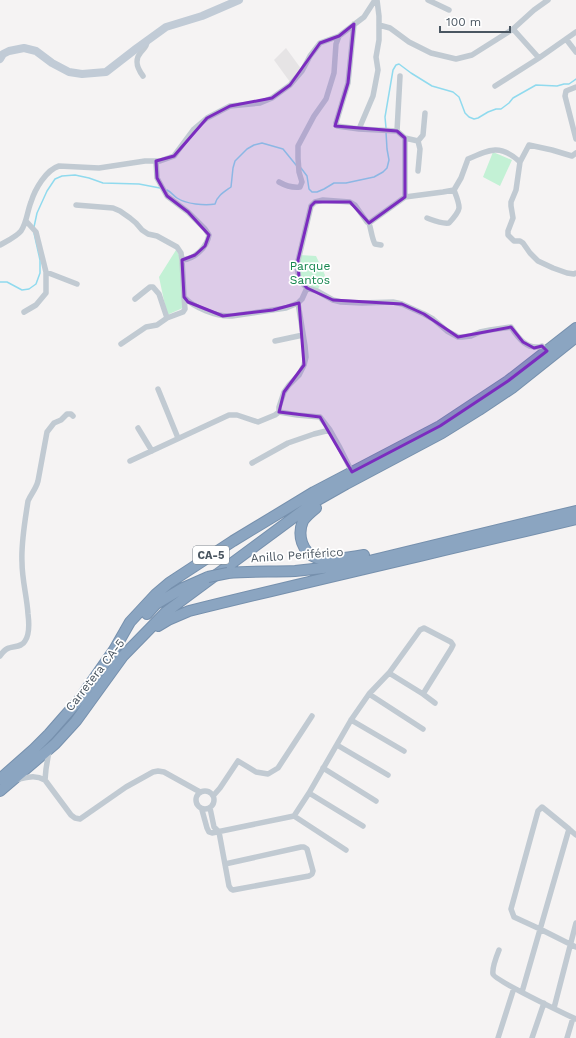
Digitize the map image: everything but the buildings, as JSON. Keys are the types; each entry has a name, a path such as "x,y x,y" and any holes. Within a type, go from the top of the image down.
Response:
{"highway":[{"name":"CA-5","path":"388,457 400,448 440,426 508,381 576,328"},
{"name":"CA-5","path":"388,457 442,433 512,388 576,337"},
{"name":"Carretera CA-5","path":"0,779 49,734 79,700 114,650 130,622 156,594 169,583 233,541 314,492 352,472 388,457"},
{"name":"Carretera CA-5","path":"0,791 49,749 76,721 123,656 166,612 316,501 388,457"},
{"path":"388,457 308,514 304,520 300,536 305,549 310,554 317,558 326,559 354,557 500,529"},
{"name":"Anillo Periférico","path":"114,650 156,604 182,588 208,577 228,573 252,571 294,571 365,562 576,511"},
{"name":"Anillo Periférico","path":"148,632 168,620 190,611 576,519"}],"street":[{"path":"0,59 3,54 9,51 24,48 36,51 52,63 69,72 82,74 106,72 166,27 202,16 238,0"},
{"path":"0,245 20,233 26,221 31,200 46,174 54,168 59,166 99,168 144,161 160,161 174,156 194,129 207,118 230,106 260,103 272,98 290,85 302,71 310,56 320,43 339,36 364,17 376,0"},
{"path":"359,129 373,96 378,70 376,57 379,40 379,25 376,0"},
{"path":"428,0 449,10"},
{"path":"379,25 390,28 409,42 431,53 456,59 472,55 513,29 534,10 548,0"},
{"path":"354,24 348,83 336,123 337,126 397,132 405,138 418,141"},
{"path":"513,29 539,58"},
{"path":"495,86 576,32"},
{"path":"279,182 285,186 294,188 300,187 302,182 299,172 298,146 310,123 326,99 334,74 336,44 339,36"},
{"path":"566,39 576,52"},
{"path":"143,76 137,66 137,60 140,53 147,45 147,40"},
{"path":"397,132 400,76"},
{"path":"576,87 566,91 565,96 576,139"},
{"path":"418,141 423,136 425,113"},
{"path":"405,138 405,197"},
{"path":"418,141 420,149 418,171"},
{"path":"576,153 572,156 529,145 520,162 516,190 511,202 513,218 508,232 511,239 523,243 538,261 567,273 576,273"},
{"path":"369,223 405,197 454,190 462,178 468,159 479,154 491,150 503,150 514,156 520,162"},
{"path":"156,161 156,178 167,196 188,212 209,235 205,246 187,260 182,260"},
{"path":"427,218 443,224 449,224 458,214 460,209 454,190"},
{"path":"381,245 374,242 369,223 355,205 350,202 337,200 323,200 315,202 311,206 297,265 299,279 307,288 341,302 393,302 402,304 433,319 458,337 466,337 490,330 511,327 527,345 534,348 542,346 547,350"},
{"path":"76,205 113,208 120,211 130,218 142,230 148,234 158,236 177,247 181,253 185,309 183,312 167,318 158,325 146,327 121,344"},
{"path":"24,312 36,305 46,293 46,272 36,232 26,221"},
{"path":"46,272 77,284"},
{"path":"135,298 153,287 159,294 167,318"},
{"path":"184,297 192,305 223,316 280,309 298,303 302,299 307,288"},
{"path":"279,412 279,407 284,392 299,375 306,357 298,303"},
{"path":"275,342 303,336"},
{"path":"158,389 178,438"},
{"path":"130,461 229,415 237,415 258,422 279,412 320,417 330,430 352,472"},
{"path":"0,656 9,648 23,644 28,634 29,621 22,562 28,501 38,481 48,432 54,423 61,420 67,414 71,414 73,416"},
{"path":"138,428 152,451"},
{"path":"252,463 288,443 330,430"},
{"path":"200,792 195,802 202,810 207,828 209,832 212,833 294,816 309,794 351,720 369,694 389,673 420,630 424,628 451,642 453,645 423,694"},
{"path":"389,673 423,694 435,704"},
{"path":"369,694 423,729"},
{"path":"213,796 238,761 256,772 268,774 278,768 312,716"},
{"path":"351,720 404,751"},
{"path":"337,745 388,775"},
{"path":"45,780 49,749"},
{"path":"323,768 376,800"},
{"path":"13,780 35,776 45,780 70,815 75,818 80,818 126,787 153,772 158,771 164,772 200,792 207,791 210,793 213,796 214,803 210,808 202,810"},
{"path":"309,794 363,826"},
{"path":"573,946 514,917 511,909 538,811 542,807 576,835"},
{"path":"210,808 214,827 219,832 229,886 231,889 233,890 309,876 313,871 307,849 304,847 293,848 225,864"},
{"path":"294,816 346,850"},
{"path":"522,992 569,829"},
{"path":"554,1008 573,946 576,923"},
{"path":"499,950 492,972 494,976 574,1019 567,1038"},
{"path":"498,1038 514,988"},
{"path":"532,1038 544,1003"}],"highlighted area":[{"path":"354,24 348,83 335,126 397,131 405,138 405,197 369,223 350,202 315,202 311,206 298,260 299,279 307,288 333,300 402,304 424,314 458,337 511,327 523,342 534,348 542,346 547,351 508,381 440,426 352,472 320,417 279,412 284,392 304,365 299,303 273,310 223,316 188,302 184,297 182,260 195,255 205,246 209,235 188,212 167,196 157,178 156,161 174,156 207,118 230,106 272,98 290,85 320,43 339,36"}],"shaded area":[{"path":"286,48 302,70 290,82 274,60"}],"green space":[{"path":"493,152 512,160 500,186 483,177"},
{"path":"176,250 179,255 185,307 167,315 159,277"},
{"name":"Parque Santos","path":"300,255 316,256 325,275 317,291 307,288 297,270"}],"waterway":[{"path":"386,128 385,117 393,70 396,65 399,64 432,86 453,92 459,97 465,113 474,119 496,109 501,109 513,98 536,85 557,86 569,84 576,79"},
{"path":"301,168 307,176 309,189 312,192 317,192 334,183 346,183 374,177 387,168 389,160 386,132"},
{"path":"167,190 185,202 201,205 215,204 219,196 231,187 235,161 247,149 262,143 283,149 296,165"},
{"path":"34,227 37,213 47,191 55,179 62,176 75,175 103,183 139,184 160,188"},
{"path":"0,282 7,282 22,290 29,289 36,284 40,273 40,260 34,233"}]}
